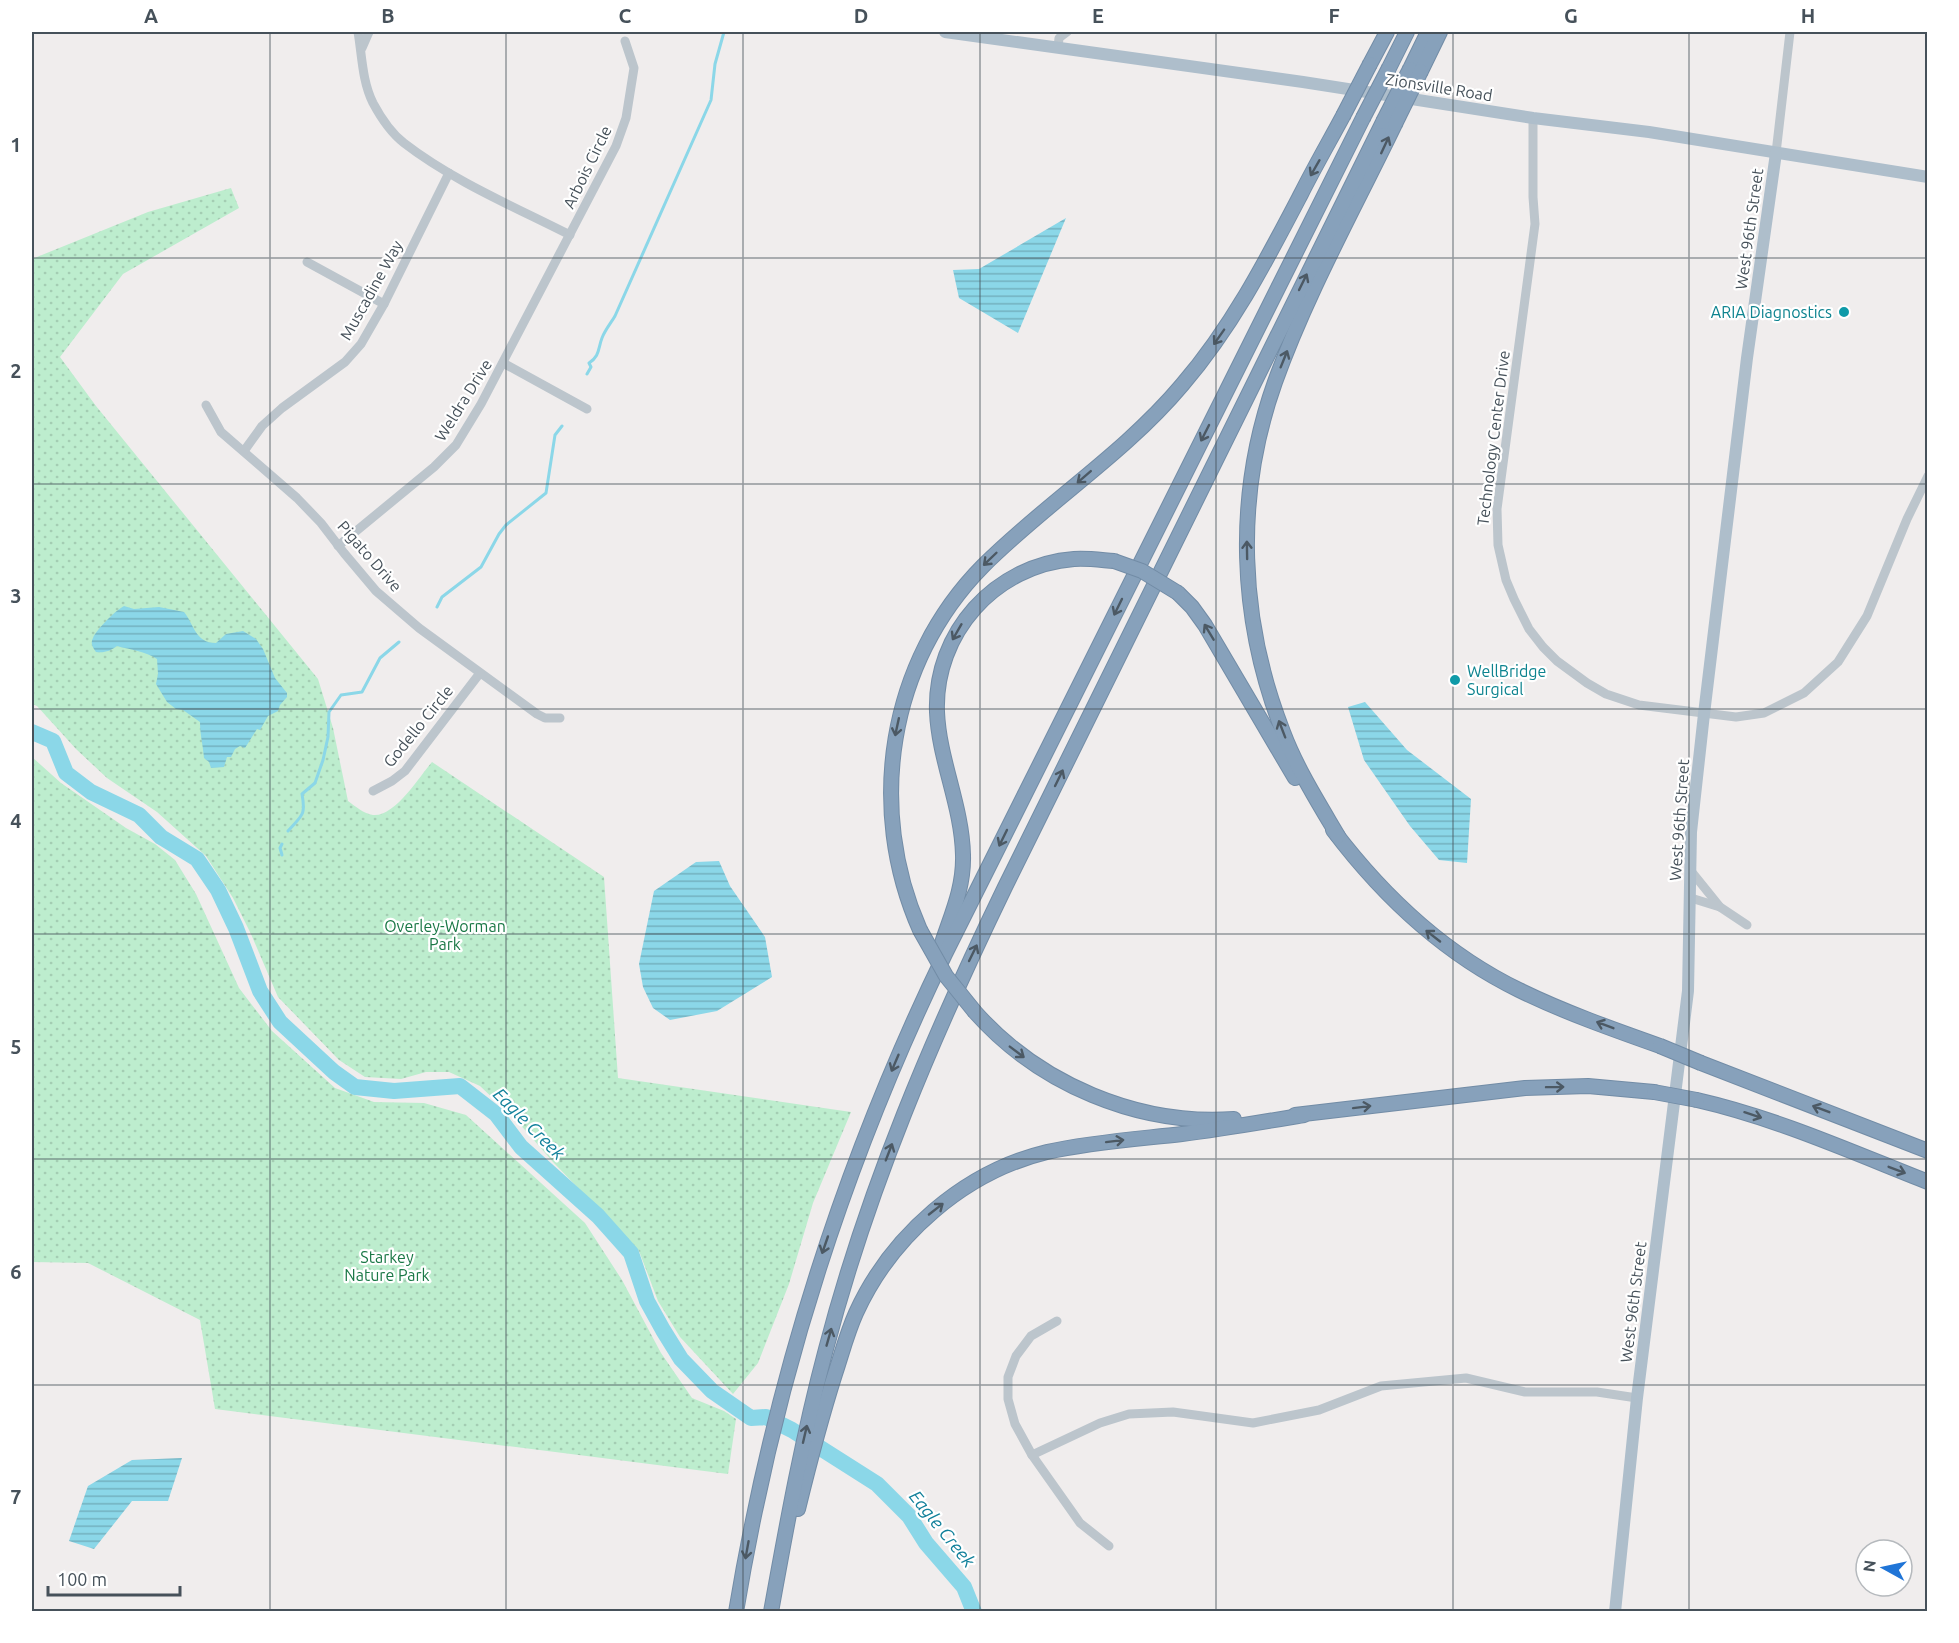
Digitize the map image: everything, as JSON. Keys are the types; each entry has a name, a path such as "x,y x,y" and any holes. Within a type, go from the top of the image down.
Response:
{"highway":[{"path":"1387,32 1248,292 1225,329 1181,387 1147,421 983,566 954,599 931,636 914,672 900,715 893,753 890,793 892,828 898,865 920,930 946,976 975,1012 1010,1046 1068,1084 1119,1105 1164,1116 1210,1120 1304,1114 1525,1088 1588,1086 1654,1092 1725,1106 1776,1123 1928,1182"},
{"path":"918,1009 1407,32"},
{"path":"1415,70 1428,32"},
{"path":"771,1611 814,1394 843,1290 874,1194 915,1084 1000,897 1415,70 1440,32"},
{"path":"1338,836 1297,765 1283,734 1263,672 1255,640 1247,575 1248,509 1257,450 1275,381 1317,281 1389,123"},
{"path":"736,1611 758,1493 786,1376 808,1298 871,1121 918,1009 956,908 962,878 963,843 937,713 938,686 949,646 973,609 996,587 1034,567 1085,558 1114,561 1142,571 1178,593 1206,625 1301,789 1364,870 1434,937 1476,966 1540,1000 1928,1150"},
{"path":"792,1514 855,1316 879,1272 902,1242 928,1215 972,1183 1018,1161 1059,1150 1247,1125 1304,1114"}],"main road":[{"name":"Zionsville Road","path":"945,32 1060,37 1303,82 1533,118 1649,132 1928,177"},
{"name":"West 96th Street","path":"1615,1611 1637,1398 1685,1012 1691,898 1691,832 1704,714 1747,358 1776,153"}],"street":[{"path":"358,32 365,81 372,101 384,122 403,143 449,173 570,235"},
{"path":"362,48 369,32"},
{"name":"West 96th Street","path":"1776,153 1790,32"},
{"name":"Arbois Circle","path":"570,235 616,146 626,118 634,68 625,41"},
{"name":"Technology Center Drive","path":"1533,118 1535,224 1497,509 1498,544 1514,599 1529,629 1550,654 1579,678 1606,694 1639,705 1736,717 1764,713 1804,693 1838,662 1867,616 1907,519 1928,476"},
{"name":"Muscadine Way","path":"244,451 262,426 282,408 345,362 361,344 384,304 449,173"},
{"name":"Weldra Drive","path":"338,546 434,467 456,445 503,363 570,235"},
{"path":"307,262 384,304"},
{"path":"503,363 587,409"},
{"name":"Pigato Drive","path":"206,405 220,432 297,498 321,523 376,591 419,628 537,714 545,718 560,718"},
{"name":"Godello Circle","path":"373,791 405,771 480,673"},
{"path":"1691,871 1720,907"},
{"path":"1691,898 1720,907 1747,925"},
{"path":"1057,1321 1031,1336 1016,1356 1008,1377 1008,1399 1015,1424 1032,1455 1080,1523 1110,1546"},
{"path":"1032,1455 1100,1423 1129,1414 1173,1412 1253,1424 1319,1410 1382,1386 1466,1378 1525,1392 1597,1392 1637,1398"}],"green space":[{"name":"Overley-Worman Park","path":"231,188 239,208 123,274 60,357 96,406 318,679 333,728 348,801 360,810 373,815 390,810 432,762 604,877 618,1078 851,1112 813,1203 789,1284 758,1363 733,1394 680,1337 658,1301 639,1251 553,1162 518,1122 480,1086 449,1072 426,1072 401,1079 365,1077 339,1060 278,997 233,898 206,856 157,812 107,778 76,749 37,706 32,704 32,259 148,212"},
{"name":"Starkey Nature Park","path":"32,757 61,783 126,828 155,844 175,860 196,894 239,988 272,1031 335,1088 374,1102 424,1103 466,1115 585,1223 622,1280 661,1353 692,1398 724,1411 736,1419 728,1474 215,1409 200,1320 88,1263 32,1262"}],"water":[{"path":"1066,218 1018,333 959,298 953,270 979,269"},
{"path":"124,606 134,609 159,607 184,612 196,632 204,640 216,643 226,634 243,631 256,639 263,649 275,678 287,693 287,697 278,711 268,716 260,730 257,729 245,748 240,746 235,749 231,757 227,757 224,767 211,768 209,762 204,758 200,722 167,702 156,684 157,659 143,652 117,646 105,652 96,652 92,646 95,634"},
{"path":"1365,702 1407,750 1471,799 1467,863 1439,860 1410,826 1364,760 1348,707"},
{"path":"719,861 730,886 765,937 772,977 717,1011 670,1020 653,1008 643,987 639,964 654,891 696,862"},
{"path":"182,1458 168,1501 132,1501 94,1549 69,1541 88,1486 132,1460"}],"waterway":[{"path":"587,374 591,367 589,363 597,355 603,335 615,316 711,100 715,64 724,32"},
{"path":"437,607 442,597 481,567 506,525 546,493 555,435 562,426"},
{"path":"288,831 302,815 302,794 315,783 323,760 328,737 329,712 341,695 362,692 380,658 399,642"},
{"name":"Eagle Creek","path":"32,732 53,741 66,773 91,792 139,815 161,837 197,859 218,890 236,928 260,991 280,1022 334,1072 355,1087 394,1091 460,1086 496,1114 521,1147 598,1216 631,1253 647,1301 681,1359 712,1391 751,1418 766,1417 792,1430 877,1484 909,1516 926,1543 964,1587 974,1612"},
{"path":"282,844 280,848 282,855"}],"place":[{"name":"ARIA Diagnostics","path":"1844,312"},
{"name":"WellBridge Surgical","path":"1455,680"}]}
